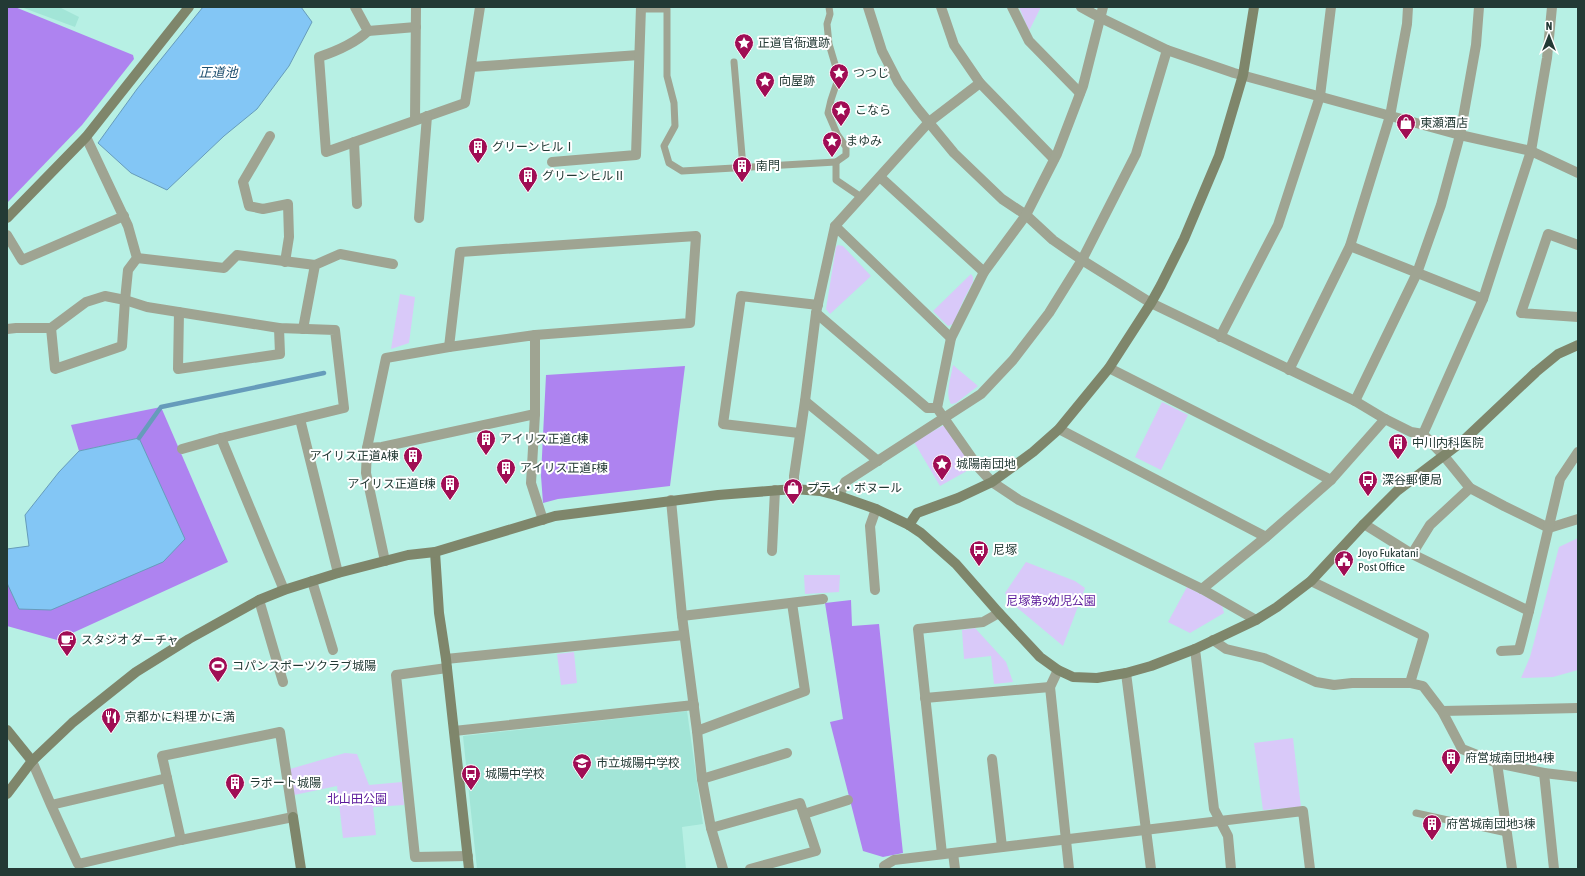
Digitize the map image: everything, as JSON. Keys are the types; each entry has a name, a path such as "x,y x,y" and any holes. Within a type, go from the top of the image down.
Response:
{"street":[{"path":"356,7 368,31"},
{"path":"415,120 416,7"},
{"path":"416,27 368,31 357,41 334,52 319,56 326,152 465,102 480,7"},
{"path":"868,7 882,51 898,82 928,122 954,153 1002,199 1026,215 1053,240 1151,303 1355,401 1385,419 1411,432 1423,434 1444,456 1470,488 1549,528 1578,519"},
{"path":"941,7 954,45 980,83 1054,159"},
{"path":"1012,7 1029,41 1080,93"},
{"path":"1081,7 1100,18 1167,50 1234,73 1460,135 1531,151 1578,173"},
{"path":"1103,7 1080,93 1054,159 1026,215 984,272 951,338 937,408 979,468 992,482 1019,500 1202,589 1256,620"},
{"path":"909,525 917,513 958,498 992,482 1034,452 1059,429 1109,368 1151,303 1184,239 1217,163 1243,75 1254,7"},
{"path":"1220,336 1278,225 1320,96 1331,7"},
{"path":"1290,370 1350,246 1390,116 1407,24 1408,7"},
{"path":"1355,401 1418,273 1441,205 1460,135 1476,45 1479,7"},
{"path":"1423,434 1483,299 1531,151 1547,58 1552,7"},
{"path":"7,218 86,137 185,8"},
{"path":"552,162 636,155 641,8"},
{"path":"839,496 845,482 981,394 1013,360 1048,313 1082,260 1136,154 1167,50"},
{"path":"471,67 639,55"},
{"path":"794,489 799,434 805,401 817,309 834,226 880,177 928,122 980,83"},
{"path":"420,218 427,116"},
{"path":"270,136 243,182 249,206 263,208 288,204 289,237 285,262"},
{"path":"86,137 124,216 137,258"},
{"path":"354,142 356,204"},
{"path":"880,177 984,272"},
{"path":"7,235 22,260 124,216"},
{"path":"834,226 951,338"},
{"path":"1578,245 1548,234 1521,313 1578,317"},
{"path":"385,561 366,473 366,448 386,358 449,347 535,335 690,324 696,236 460,252 449,347"},
{"path":"1350,246 1483,299"},
{"path":"137,258 224,268 237,255 315,265 340,254 393,264"},
{"path":"51,328 55,369 122,346 128,270 137,258"},
{"path":"303,329 315,265"},
{"path":"7,329 51,328 86,302 105,296 147,307 279,328 335,330 344,408 220,438 182,449"},
{"path":"799,434 723,424 741,296 817,309 927,408 937,408"},
{"path":"178,312 178,369 280,354 279,328"},
{"path":"535,335 535,414 531,483 543,520"},
{"path":"7,794 32,761 72,723 136,672 189,639 259,600 284,590 338,573 408,555 435,552 543,520 592,510 671,500 794,489 820,491 839,496 876,509 909,525 921,533 956,564 1040,657 1058,670 1073,676 1097,678 1126,673 1151,666 1195,649 1256,620 1277,607 1311,581 1397,491 1444,456 1558,354 1578,345"},
{"path":"1109,368 1331,480"},
{"path":"805,401 878,461"},
{"path":"366,448 382,447 535,414"},
{"path":"300,419 338,573"},
{"path":"1202,589 1266,537 1331,480 1385,419"},
{"path":"1059,429 1266,537"},
{"path":"220,438 284,590"},
{"path":"1501,651 1518,650 1529,611 1560,480 1578,452"},
{"path":"1412,554 1430,525 1470,488"},
{"path":"772,551 775,490"},
{"path":"671,500 684,636 694,705 702,779 711,828 723,869"},
{"path":"875,590 866,530 870,526 876,509"},
{"path":"1364,524 1412,554 1529,611"},
{"path":"435,552 439,613 469,869"},
{"path":"312,581 333,650"},
{"path":"1311,581 1424,636 1410,683"},
{"path":"259,600 283,682"},
{"path":"682,616 823,600"},
{"path":"697,731 805,691 792,603"},
{"path":"942,854 918,629 984,622 999,613"},
{"path":"468,856 415,857 396,675 446,663 684,636"},
{"path":"1213,640 1226,649 1264,658 1316,682 1334,685 1352,683 1410,683 1423,686 1442,711 1462,749 1497,763 1544,773 1578,777"},
{"path":"1195,649 1214,809 1228,836 1231,869"},
{"path":"1058,670 1050,687 1069,869"},
{"path":"1126,673 1151,869"},
{"path":"925,698 1050,687"},
{"path":"454,731 694,705"},
{"path":"1442,711 1578,708"},
{"path":"7,730 32,761 50,805 78,864 181,840 293,817"},
{"path":"181,840 162,756 280,732 301,869"},
{"path":"702,779 787,753"},
{"path":"992,759 1002,847"},
{"path":"1497,763 1512,869"},
{"path":"1544,773 1554,869"},
{"path":"50,805 167,778"},
{"path":"804,814 848,800"},
{"path":"711,828 800,803 816,851 779,866 750,869"},
{"path":"885,869 884,866 894,860 1303,811 1310,869"},
{"path":"953,853 955,869"}],"lane":[{"path":"641,8 667,9 667,76 674,103 675,126 664,146 669,163 682,171 836,162 846,155 846,147 837,134 828,113 837,82 837,71 830,44 827,24 830,14 828,7"},
{"path":"734,62 744,167"},
{"path":"836,162 836,180 861,197"},
{"path":"1416,813 1507,833"}],"shaded area":[{"path":"7,7 15,7 133,55 134,59 82,125 7,203"},
{"path":"21,7 59,7 79,17 75,27"},
{"path":"685,366 670,486 558,499 543,503 541,476 546,375"},
{"path":"161,407 228,562 57,640 7,626 7,583 19,609 139,438 79,451 71,425"},
{"path":"851,600 852,626 879,624 903,853 883,857 863,851 830,722 843,719 825,603"},
{"name":"市立城陽中学校","path":"687,711 703,824 682,827 686,869 477,869 463,736"}],"green space":[{"path":"1019,7 1041,7 1029,31"},
{"path":"838,245 843,246 871,276 830,314 826,309 836,247"},
{"path":"971,274 973,277 973,282 953,324 948,326 933,311"},
{"path":"400,294 415,297 409,343 391,349"},
{"path":"953,365 978,386 956,403 951,404 948,390"},
{"path":"1162,402 1188,415 1161,470 1135,457"},
{"path":"944,425 974,467 940,486 914,442"},
{"path":"1578,538 1578,670 1553,677 1521,678 1530,657 1559,547"},
{"name":"尼塚第9幼児公園","path":"1026,562 1075,581 1085,588 1063,646 1009,601 1005,593"},
{"path":"804,575 840,575 839,592 805,594"},
{"path":"1187,587 1222,605 1224,613 1190,633 1168,622"},
{"path":"975,628 1006,662 1013,682 994,684 991,656 964,659 962,630"},
{"path":"574,652 577,683 561,685 557,654"},
{"path":"1293,738 1301,807 1263,810 1254,743"},
{"name":"北山田公園","path":"345,753 357,754 369,785 402,782 404,805 373,807 376,835 343,838 337,786 294,795 290,769"}],"water":[{"name":"正道池","path":"203,7 301,7 312,22 289,66 257,109 224,136 167,190 131,173 98,143 137,89"},
{"path":"139,438 185,539 163,562 51,610 19,609 7,583 7,549 29,546 25,515 59,472 79,451"}],"waterway":[{"path":"139,438 161,407 324,373"}],"place":[{"name":"正道官衙遺跡","path":"744,60"},
{"name":"つつじ","path":"839,90"},
{"name":"向屋跡","path":"765,98"},
{"name":"こなら","path":"841,127"},
{"name":"東瀬酒店","path":"1406,140"},
{"name":"まゆみ","path":"832,158"},
{"name":"グリーンヒルⅠ","path":"478,164"},
{"name":"南門","path":"742,183"},
{"name":"グリーンヒルⅡ","path":"528,193"},
{"name":"アイリス正道C棟","path":"486,456"},
{"name":"中川内科医院","path":"1398,460"},
{"name":"アイリス正道A棟","path":"413,473"},
{"name":"城陽南団地","path":"942,481"},
{"name":"アイリス正道F棟","path":"506,485"},
{"name":"深谷郵便局","path":"1368,497"},
{"name":"アイリス正道E棟","path":"450,501"},
{"name":"プティ・ボヌール","path":"793,505"},
{"name":"尼塚","path":"979,567"},
{"name":"Joyo Fukatani Post Office","path":"1344,577"},
{"name":"スタジオ ダーチャ","path":"67,657"},
{"name":"コパンスポーツクラブ城陽","path":"218,683"},
{"name":"京都かに料理 かに満","path":"111,734"},
{"name":"府営城南団地4棟","path":"1451,775"},
{"name":"市立城陽中学校","path":"582,780"},
{"name":"城陽中学校","path":"471,791"},
{"name":"ラポート城陽","path":"235,800"},
{"name":"府営城南団地3棟","path":"1432,841"}]}
